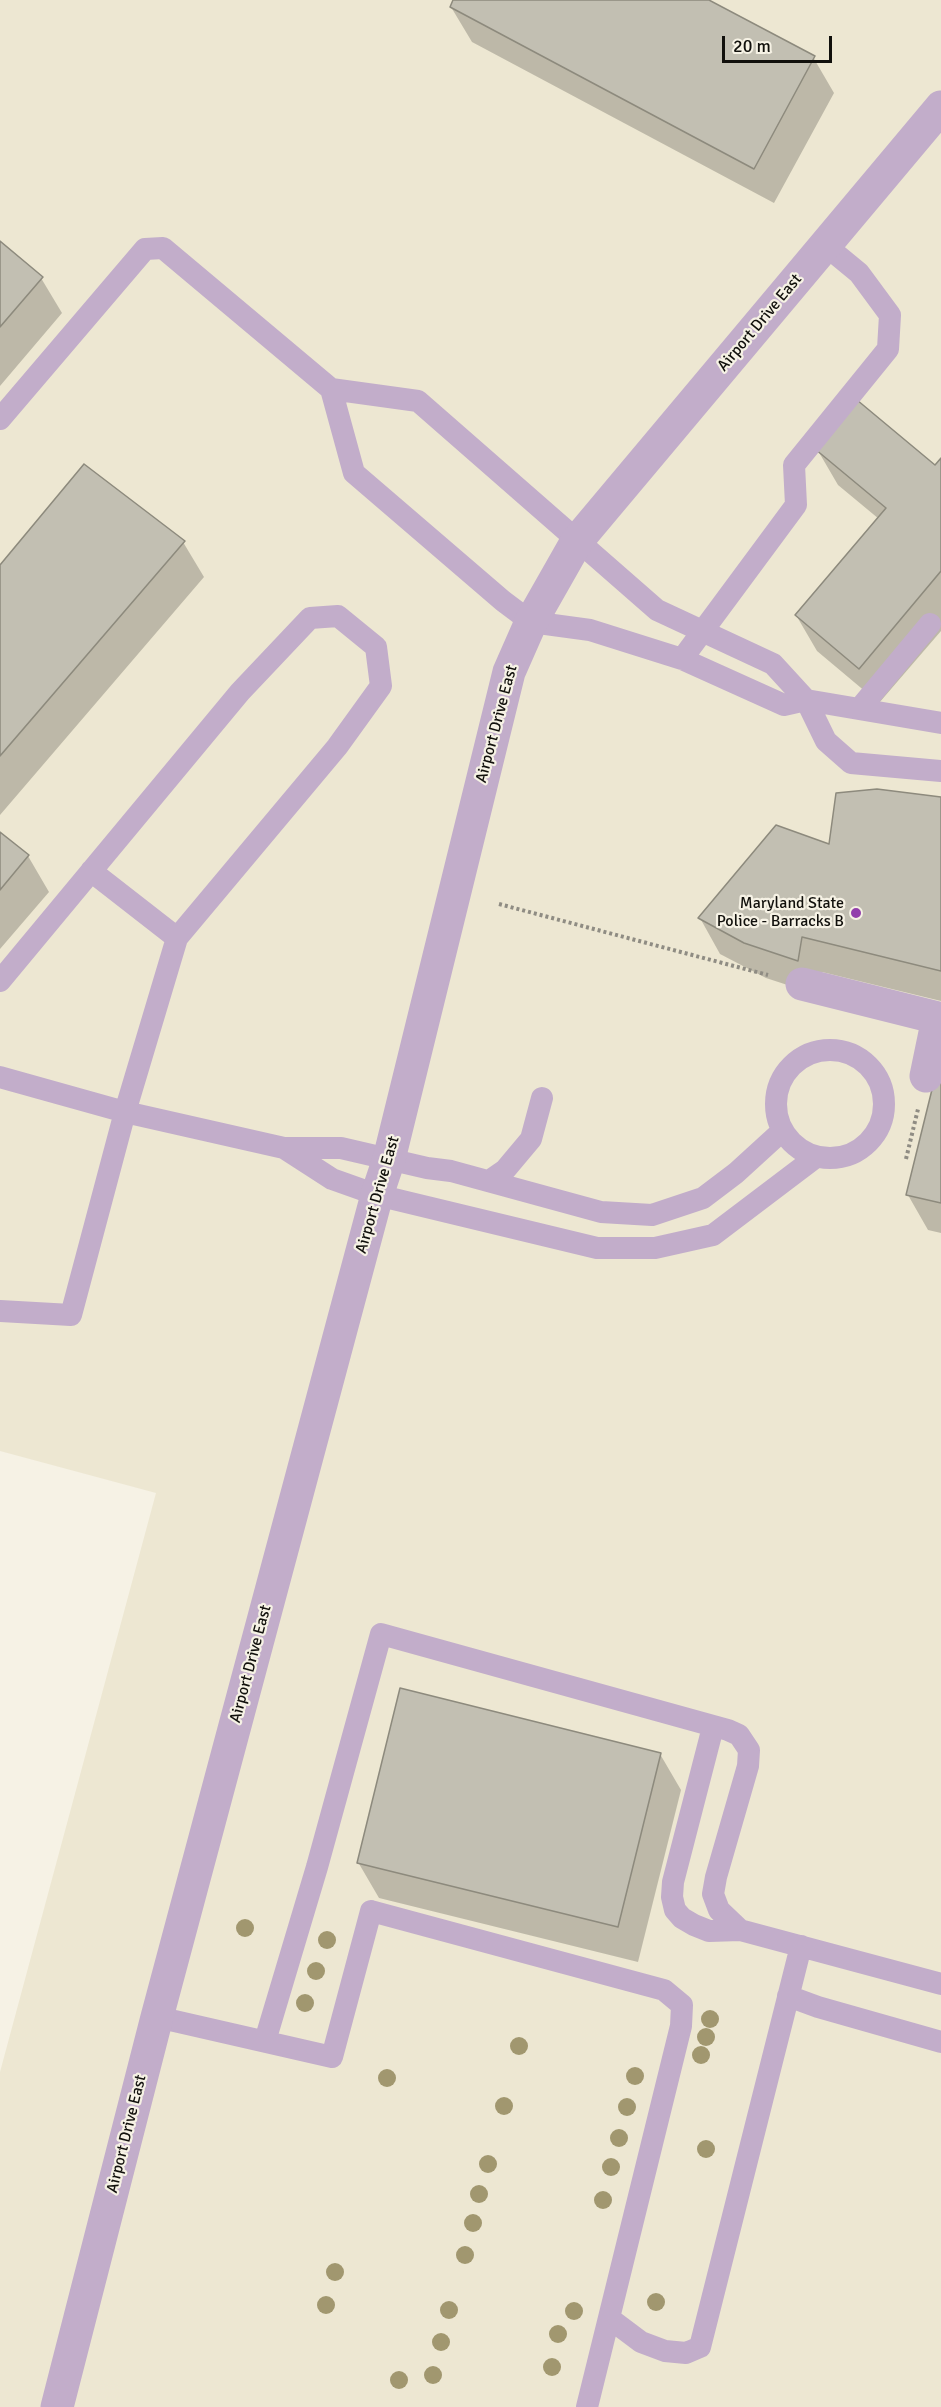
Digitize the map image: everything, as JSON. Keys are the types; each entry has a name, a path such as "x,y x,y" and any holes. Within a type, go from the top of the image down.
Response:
{"street":[{"name":"Airport Drive East","path":"57,2407 157,2017 377,1195 389,1159 509,672 531,622 577,540 941,107"},
{"path":"802,984 938,1018 926,1076"}],"lane":[{"path":"682,660 796,504 794,465 888,349 890,315 859,273 825,245"},
{"path":"0,419 145,249 163,248 331,389 418,401 657,610 773,664 807,700 826,741 851,763 941,771"},
{"path":"331,389 354,473 503,601 531,622 590,630 682,660 784,705 807,700 941,723"},
{"path":"0,981 240,692 310,618 338,616 376,647 381,686 337,747 177,938 125,1112 71,1315 0,1311"},
{"path":"860,708 930,624"},
{"path":"91,871 177,938"},
{"path":"829,1049 846,1052 861,1059 873,1071 881,1085 884,1102 882,1118 876,1134 865,1146 850,1155 839,1158 816,1157 790,1143 782,1131 776,1116 775,1100 778,1085 786,1071 798,1060 813,1052 829,1049"},
{"path":"0,1077 125,1112 284,1148 341,1148 451,1171 601,1212 652,1215 703,1198 736,1173 782,1131"},
{"path":"489,1181 506,1170 531,1139 542,1098"},
{"path":"284,1148 332,1179 377,1195 597,1248 655,1248 713,1235 816,1157"},
{"path":"265,2042 317,1867 381,1634 728,1730 739,1735 749,1750 748,1766 713,1894 719,1910 740,1930"},
{"path":"713,1727 673,1882 672,1898 675,1910 682,1918 710,1931 740,1930 941,1984"},
{"path":"157,2017 332,2057 371,1911 664,1990 681,2005 681,2026 587,2407"},
{"path":"609,2318 641,2342 665,2351 686,2353 699,2347 801,1946"},
{"path":"788,1996 818,2007 941,2042"}],"path":[{"path":"499,904 802,984"},
{"path":"906,1159 926,1076"}],"shaded area":[{"path":"0,0 941,0 941,2407 0,2407 0,2072 156,1493 0,1451"}],"building":[{"path":"453,0 709,0 815,56 754,169 450,7"},
{"path":"0,241 43,277 0,327"},
{"path":"857,400 935,465 941,458 941,571 859,669 795,615 886,508 815,449"},
{"path":"84,464 185,541 0,756 0,565"},
{"path":"877,789 941,797 941,971 802,937 798,961 744,943 698,918 776,825 829,844 836,793"},
{"path":"0,832 29,855 0,890"},
{"path":"941,1053 941,1203 906,1195"},
{"path":"400,1688 661,1753 618,1927 357,1863"}],"place":[{"name":"Maryland State Police - Barracks B","path":"856,913"}]}
